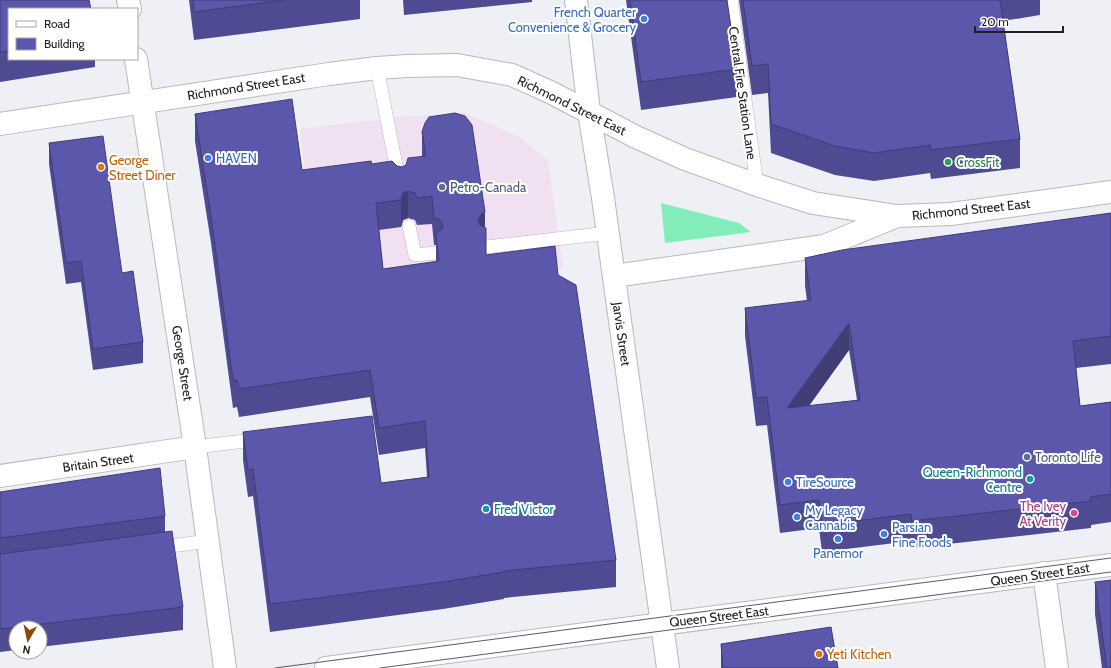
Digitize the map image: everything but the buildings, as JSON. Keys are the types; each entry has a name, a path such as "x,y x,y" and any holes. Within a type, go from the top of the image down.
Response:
{"main road":[{"name":"Jarvis Street","path":"576,0 589,112 608,233 668,668"},
{"name":"George Street","path":"136,60 144,103 195,447 225,668"},
{"name":"Richmond Street East","path":"0,124 321,75 376,68 457,65 512,75 550,92 636,137 678,156 757,186 813,203 897,216 951,214 1111,192"},
{"path":"614,276 824,246 897,216"},
{"name":"Britain Street","path":"0,476 195,447"},
{"name":"Queen Street East","path":"326,668 1111,565"},
{"path":"1044,573 1057,668"}],"lane":[{"name":"Central Fire Station Lane","path":"731,0 757,186"},
{"path":"376,68 400,186"},
{"path":"409,226 415,255 435,253"},
{"path":"486,247 608,233"},
{"path":"195,447 275,437"},
{"path":"147,549 208,541"}],"shaded area":[{"path":"464,113 520,137 548,161 563,268 318,299 300,129 399,117"}],"green space":[{"path":"661,203 739,223 751,232 665,243"}],"tram line":[{"path":"275,668 1111,558"},
{"path":"380,668 1111,572"}],"place":[{"name":"French Quarter Convenience & Grocery","path":"644,19"},
{"name":"HAVEN","path":"208,158"},
{"name":"CrossFit","path":"948,162"},
{"name":"George Street Diner","path":"101,167"},
{"name":"Petro-Canada","path":"442,187"},
{"name":"Toronto Life","path":"1027,457"},
{"name":"Queen-Richmond Centre","path":"1030,479"},
{"name":"TireSource","path":"788,482"},
{"name":"Fred Victor","path":"486,509"},
{"name":"The Ivey At Verity","path":"1074,513"},
{"name":"My Legacy Cannabis","path":"797,517"},
{"name":"Parsian Fine Foods","path":"884,534"},
{"name":"Panemor","path":"838,539"},
{"name":"Yeti Kitchen","path":"819,654"}]}
